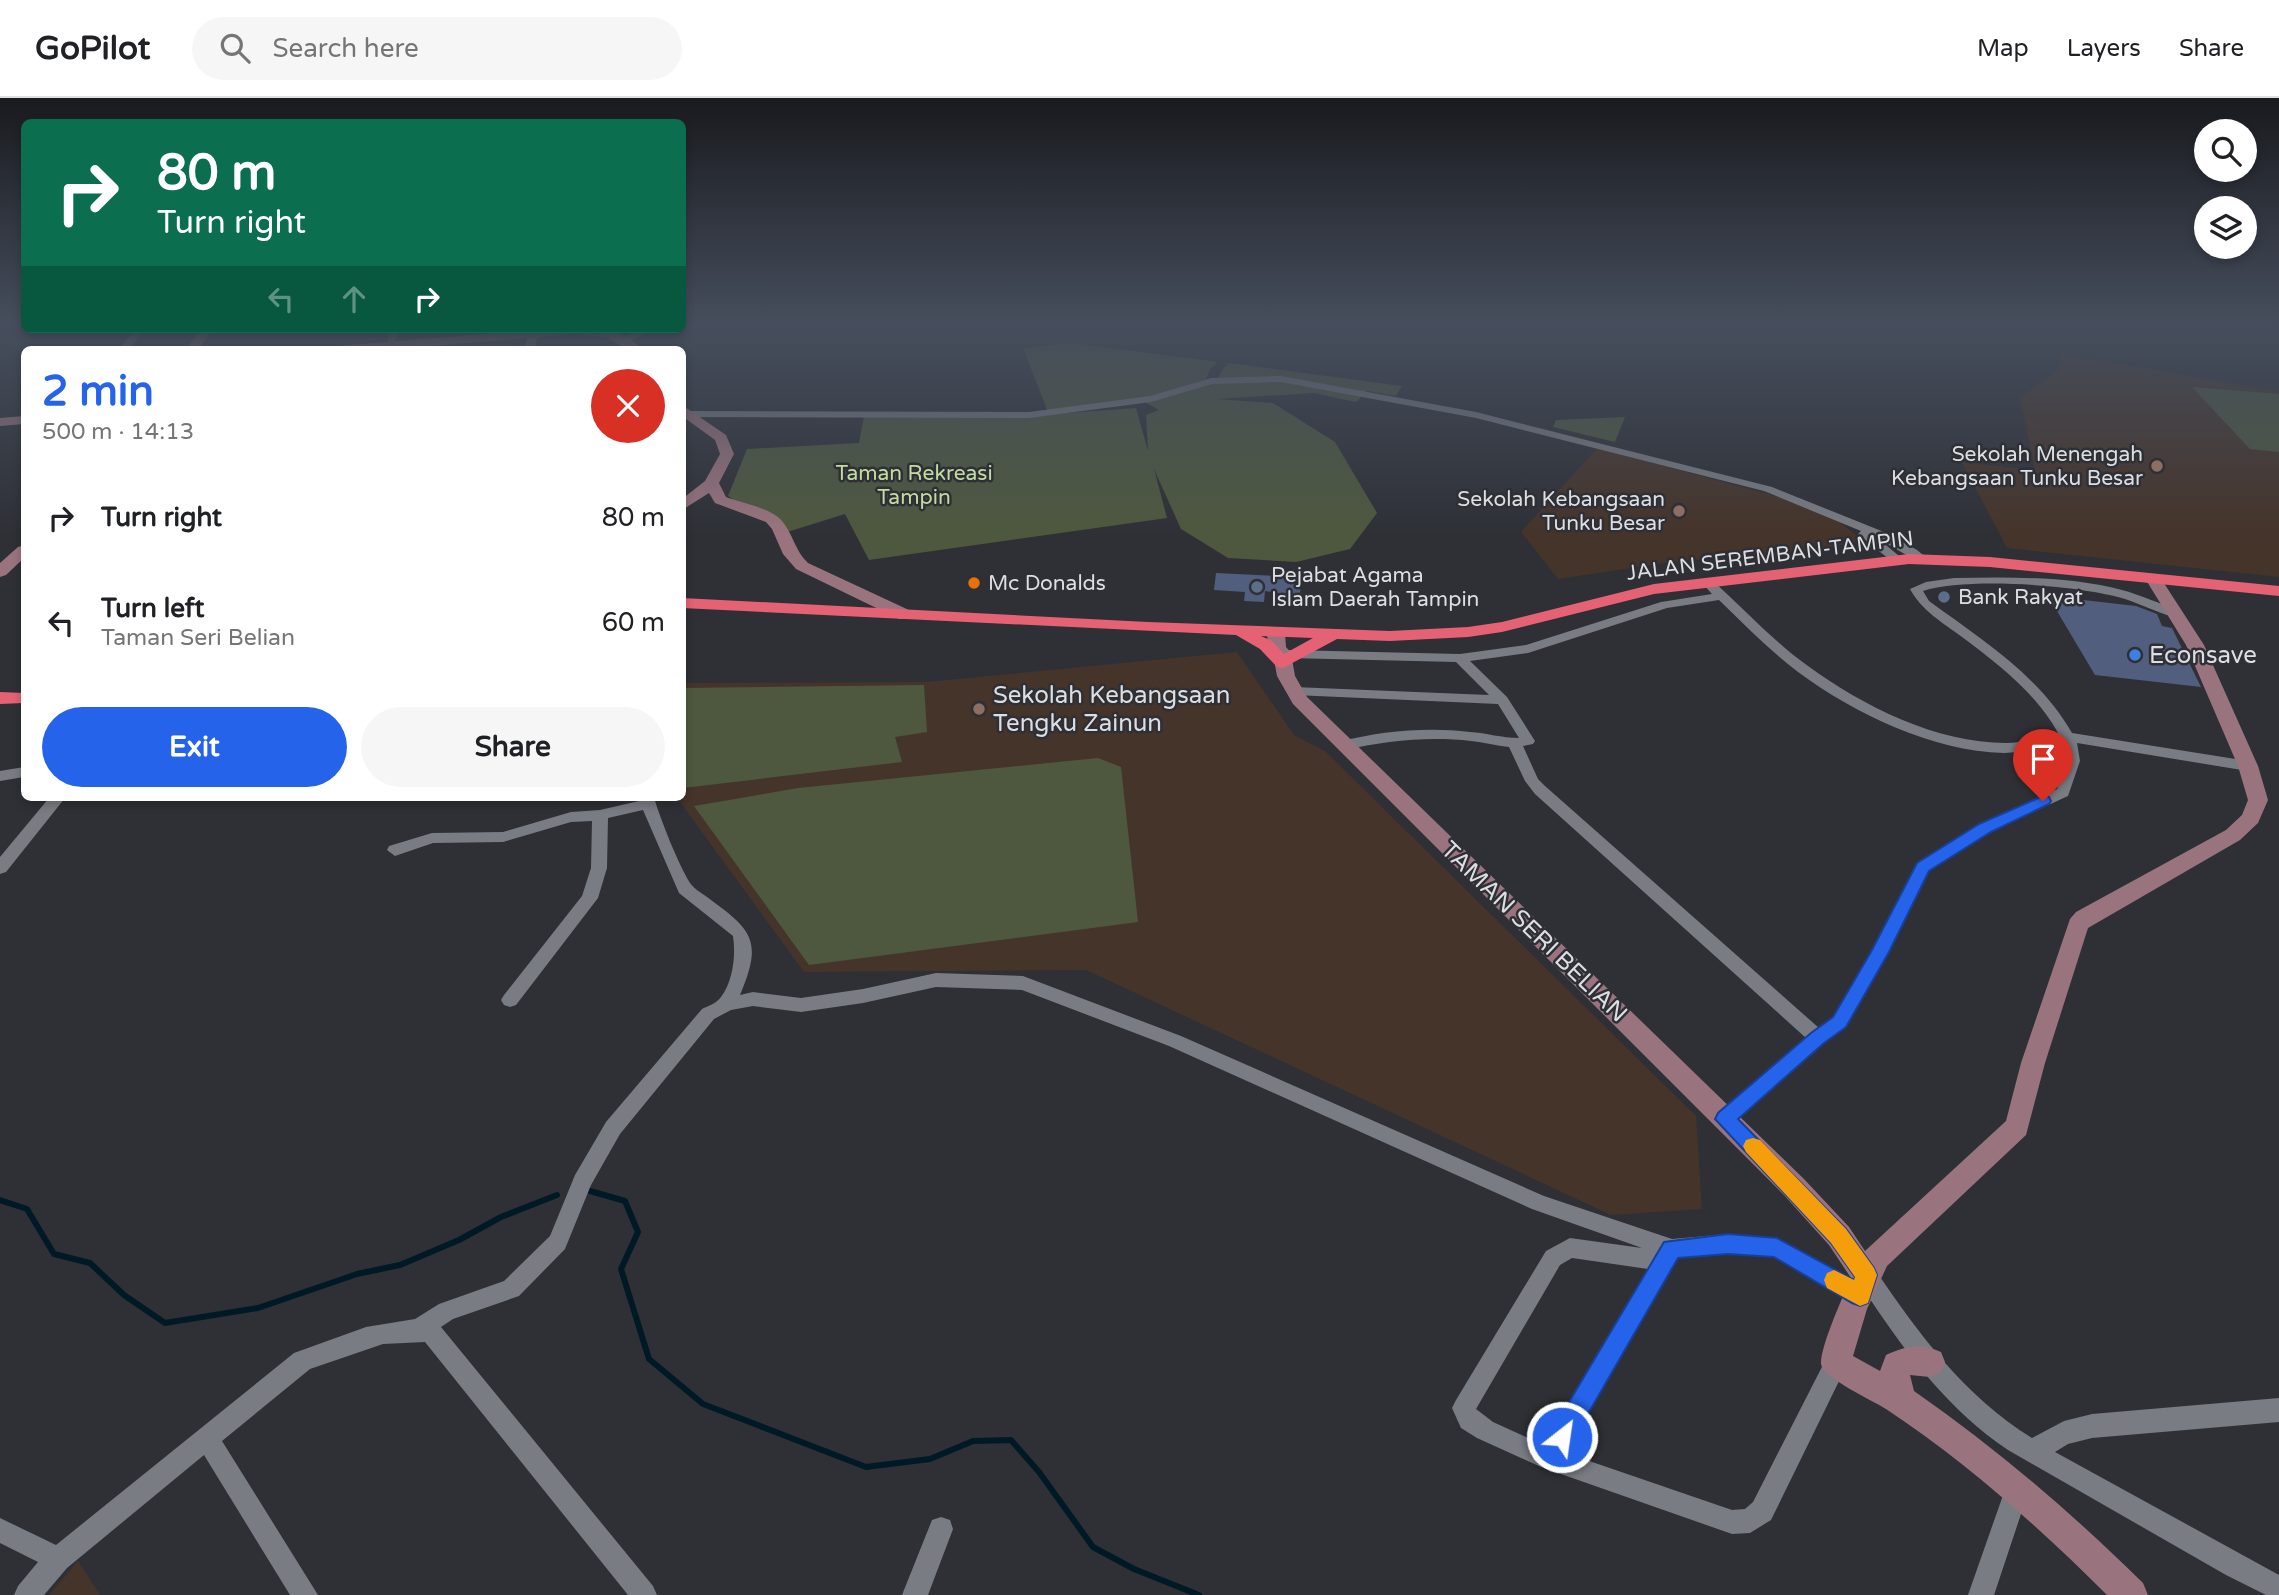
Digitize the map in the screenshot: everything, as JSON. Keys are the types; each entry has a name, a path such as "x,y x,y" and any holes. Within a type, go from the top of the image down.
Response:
{"highway":[{"path":"1861,563 1871,555 1875,543"},
{"name":"JALAN SEREMBAN-TAMPIN","path":"686,603 1336,635 1468,632 1502,627 1654,589 1861,563 1900,552 1922,559 1990,562 2279,591"},
{"path":"1900,552 1990,562"},
{"path":"1232,631 1286,656 1336,635"},
{"path":"0,687 21,687"},
{"path":"0,698 21,698"}],"street":[{"path":"686,411 1021,415 1125,404 1172,394"},
{"path":"1361,394 1476,415 1803,499 1900,552"},
{"path":"686,412 721,438 726,445 727,454 723,466 701,501 742,509 771,519 778,524 789,554 802,566 905,615"},
{"path":"0,422 21,419"},
{"path":"1842,519 1875,543 1900,552"},
{"path":"0,572 21,553"},
{"path":"2118,593 2140,588 2147,579 2174,613 2195,645 2248,766 2258,800 2251,818 2233,835 2084,918 2078,925 2033,1063 2017,1127 1965,1178 1877,1256 1863,1285 1844,1332 1836,1363 1762,1511 1750,1521 1732,1522 1549,1459 1485,1430 1469,1420 1464,1408 1553,1258 1570,1248 1668,1255 1728,1244 1777,1248 1863,1285 1896,1320 1957,1394 1989,1423 2033,1451 2279,1588"},
{"path":"1725,1119 1840,1022 1880,952 1923,867 1985,828 2063,792 2073,761 2067,737 2041,698 2014,672 1924,603 1916,589 1926,583 1960,580 2018,583 2118,593 2174,613"},
{"path":"1708,583 1803,668 1838,690 1916,730 1963,743 2004,748 2034,746 2052,737 2067,737 2248,766"},
{"path":"1282,633 1287,649 1286,656 1460,658 1528,649 1665,605 1722,596"},
{"name":"TAMAN SERI BELIAN","path":"1286,656 1286,676 1300,700 1725,1119 1839,1236 1863,1285"},
{"path":"1460,658 1502,700 1521,742 1532,781 1540,790 1818,1038"},
{"path":"1294,691 1502,700"},
{"path":"1344,745 1375,737 1409,734 1471,736 1521,742"},
{"path":"0,776 21,772"},
{"path":"0,868 55,801"},
{"path":"395,850 432,838 491,839 571,817 600,815 647,801 685,889 732,923 741,934 744,951 738,979 727,1004"},
{"path":"510,1000 590,898 599,868 600,815"},
{"path":"27,1595 58,1559 302,1361 348,1344 419,1329 447,1311 511,1289 558,1242 582,1181 613,1128 708,1014 727,1004 753,999 801,1005 863,996 936,980 1023,983 1175,1041 1539,1203 1668,1255"},
{"path":"1549,1459 1668,1255"},
{"path":"419,1329 430,1332 644,1595"},
{"path":"1901,1401 1894,1377 1897,1365 1908,1360 1930,1362"},
{"path":"1836,1363 1901,1401 2017,1490 2069,1535 2131,1595"},
{"path":"2033,1451 2064,1433 2092,1426 2279,1410"},
{"path":"206,1437 304,1595"},
{"path":"1981,1595 2017,1490"},
{"path":"915,1595 941,1529"},
{"path":"0,1530 58,1559"}],"shaded area":[{"name":"Sekolah Menengah Kebangsaan Tunku Besar","path":"2025,394 2279,394 2279,577 2007,548 1962,462 2035,470 2020,397"},
{"name":"Sekolah Kebangsaan Tunku Besar","path":"1597,448 1801,503 1837,520 1864,541 1808,551 1672,562 1558,579 1521,532"},
{"path":"1237,652 1294,735 1325,751 1696,1116 1702,1209 1611,1215 1086,970 804,972 679,801 686,801 686,683 926,682"},
{"path":"78,1561 100,1595 49,1595"}],"green space":[{"path":"1041,394 1162,394 1144,400 1048,412"},
{"name":"Taman Rekreasi Tampin","path":"1170,394 1299,394 1216,399 1273,403 1335,442 1377,513 1350,549 1296,562 1228,558 1181,529 1154,469 1167,518 869,560 845,514 784,533 728,496 747,449 859,443 864,416 1038,415 1136,408 1148,451 1146,415 1159,410 1143,401"},
{"name":"Taman Rekreasi Tampin","path":"1317,394 1364,394 1356,402"},
{"path":"2198,394 2279,394 2279,452 2250,449"},
{"path":"1625,417 1615,442 1553,427 1556,420"},
{"path":"924,685 927,732 895,737 902,762 686,788 686,688"},
{"path":"1098,758 1121,767 1138,922 809,965 694,806 798,788"}],"building":[{"name":"Pejabat Agama Islam Daerah Tampin","path":"1216,573 1301,577 1300,596 1265,591 1264,602 1244,601 1245,592 1214,590"},
{"name":"Econsave","path":"2048,596 2136,606 2157,614 2162,626 2172,628 2201,687 2095,675"}],"waterway":[{"path":"590,1191 625,1201 638,1232 621,1269 649,1359 703,1404 866,1467 930,1459 973,1441 1011,1440 1039,1472 1093,1547 1134,1569 1199,1595"},
{"path":"0,1200 27,1209 54,1254 90,1263 124,1295 165,1323 258,1308 357,1274 400,1265 459,1240 501,1217 557,1195"}],"slow traffic":[{"path":"1753,1146 1839,1236 1866,1275 1860,1296 1834,1280"}],"place":[{"name":"Sekolah Menengah Kebangsaan Tunku Besar","path":"2157,466"},
{"name":"Sekolah Kebangsaan Tunku Besar","path":"1679,511"},
{"name":"Mc Donalds","path":"974,583"},
{"name":"Pejabat Agama Islam Daerah Tampin","path":"1257,587"},
{"name":"Bank Rakyat","path":"1944,597"},
{"name":"Econsave","path":"2135,655"},
{"name":"Sekolah Kebangsaan Tengku Zainun","path":"979,709"}],"route":[{"path":"1562,1437 1672,1248 1728,1244 1777,1248 1860,1296 1866,1275 1839,1236 1725,1119 1840,1022 1880,952 1923,867 1985,828 2043,801"}]}
